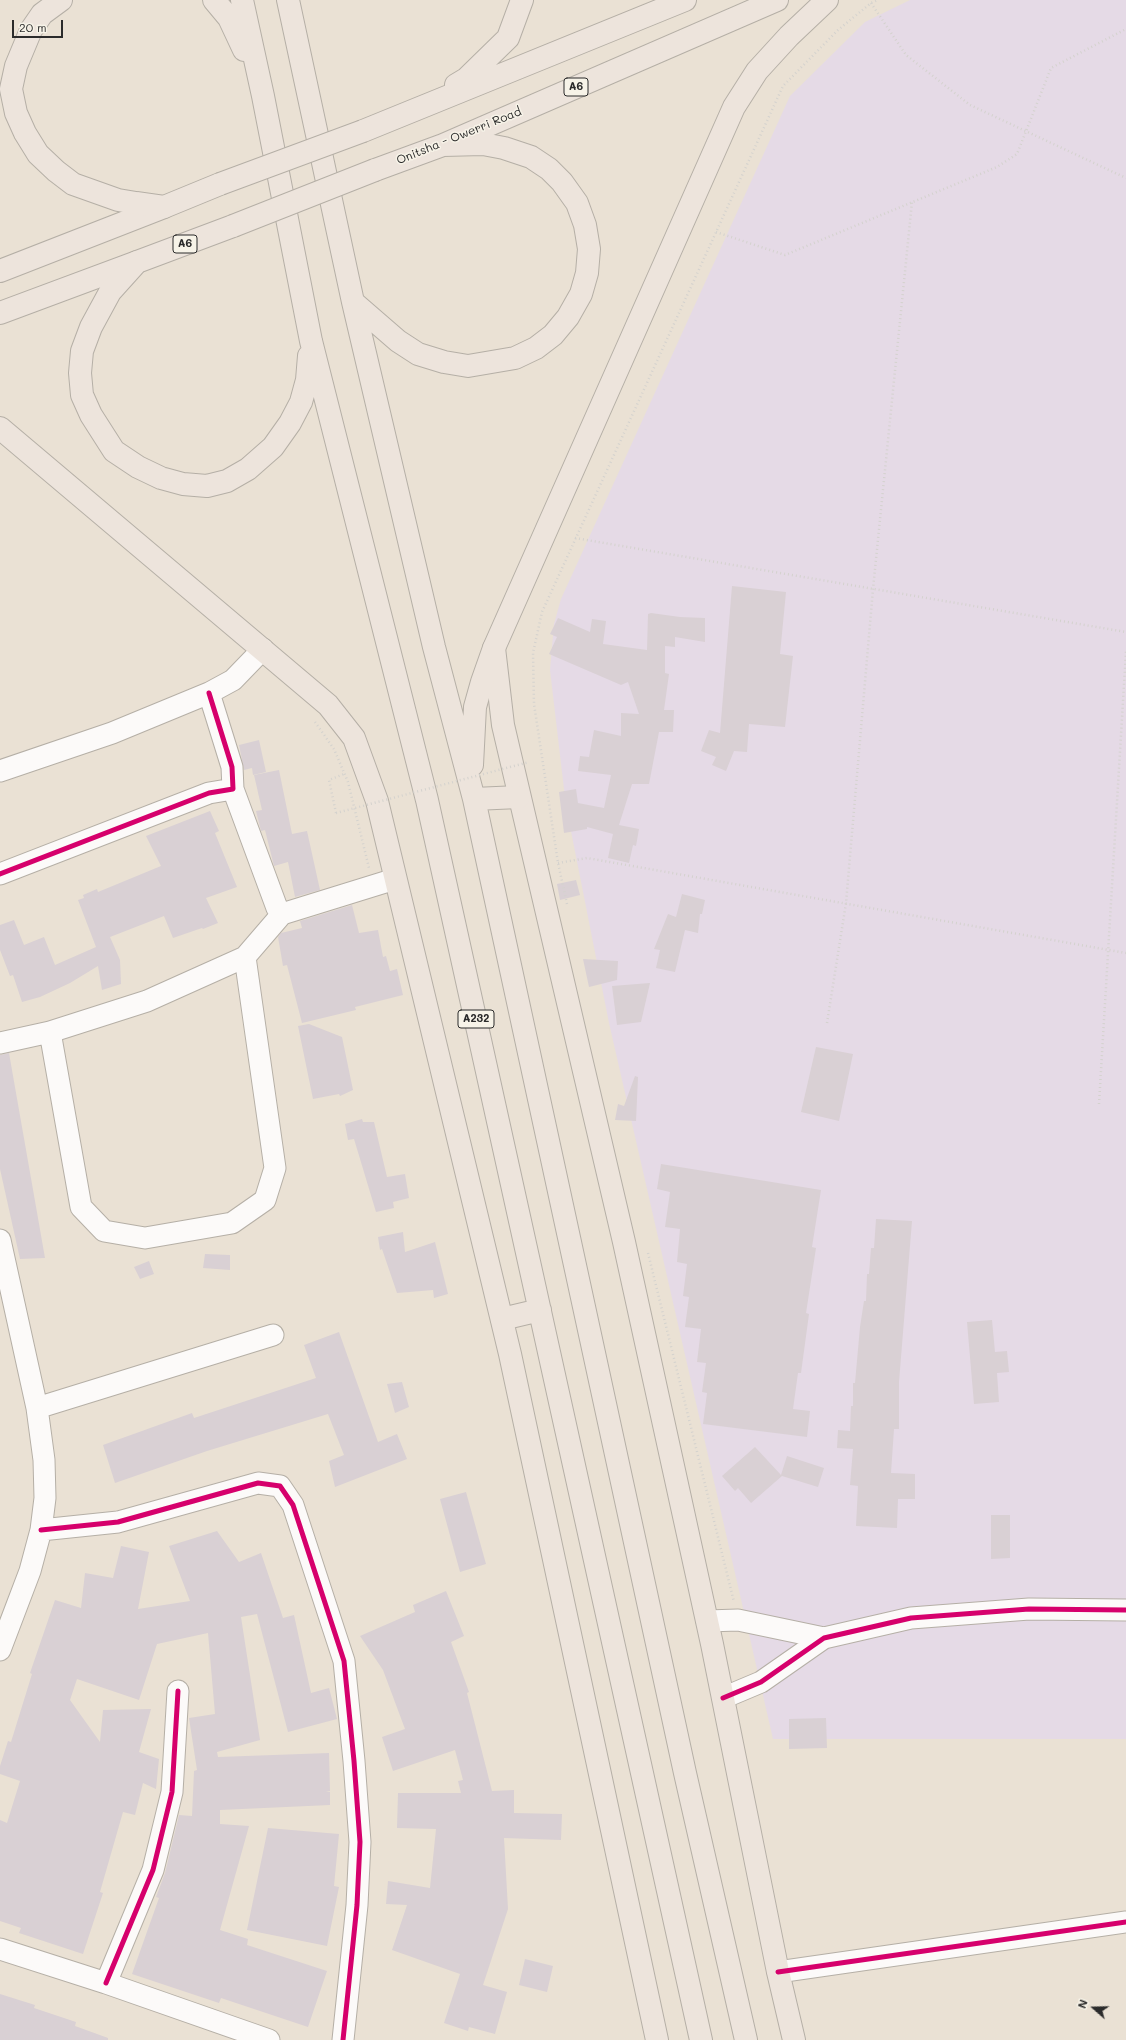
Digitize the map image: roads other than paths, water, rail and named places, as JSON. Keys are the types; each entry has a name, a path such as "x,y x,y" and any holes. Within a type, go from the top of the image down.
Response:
{"main road":[{"path":"61,0 42,14 31,30 16,66 11,89 16,113 25,133 38,154 56,171 74,184 118,200 164,207"},
{"path":"214,0 229,18 264,96"},
{"name":"A232","path":"242,0 264,96 311,341 427,800 702,2040"},
{"path":"288,0 353,302 434,647 472,795 685,1773 746,2040"},
{"path":"432,102 466,79 508,38 522,0"},
{"path":"0,271 220,184 363,131 685,0"},
{"name":"Onitsha - Owerri Road","path":"0,313 233,226 443,145 776,0"},
{"path":"472,795 475,707 494,648 734,107 757,71 789,36 827,0"},
{"path":"353,302 398,341 418,354 444,362 468,366 515,358 536,348 553,335 568,316 581,294 587,273 588,248 585,225 577,203 562,182 549,169 531,157 504,148 483,144 443,145"},
{"path":"137,262 110,292 91,327 82,351 80,373 82,395 91,415 114,451 138,467 161,478 183,484 207,486 227,481 248,469 273,448 290,423 301,402 307,380 311,341"},
{"path":"0,428 328,705 354,738 376,802 502,1319 657,2040"},
{"path":"494,648 503,725 624,1242 707,1620 778,1972 794,2040"},
{"path":"472,795 519,797"},
{"path":"502,1319 540,1310"}],"street":[{"path":"0,771 112,733 209,693 233,680 263,649"},
{"path":"209,693 232,767 233,789 278,908 282,914"},
{"path":"0,874 209,793 233,789"},
{"path":"0,1043 50,1032 147,1001 245,957 282,914 395,879"},
{"path":"50,1032 81,1207 99,1226 104,1231 145,1238 232,1223 265,1200 276,1168 245,957"},
{"path":"0,1240 37,1408 44,1460 45,1498 41,1530 30,1571 0,1650"},
{"path":"37,1408 273,1335"},
{"path":"41,1530 118,1522 258,1483 280,1486 293,1505 344,1661 354,1753 360,1842 357,1905 343,2040"},
{"path":"723,1698 761,1682 824,1638 911,1618 1029,1609 1126,1610"},
{"path":"707,1620 738,1620 824,1638"},
{"path":"106,1983 153,1870 172,1792 178,1691"},
{"path":"778,1972 1126,1922"},
{"path":"0,1950 106,1983 269,2040"}]}
